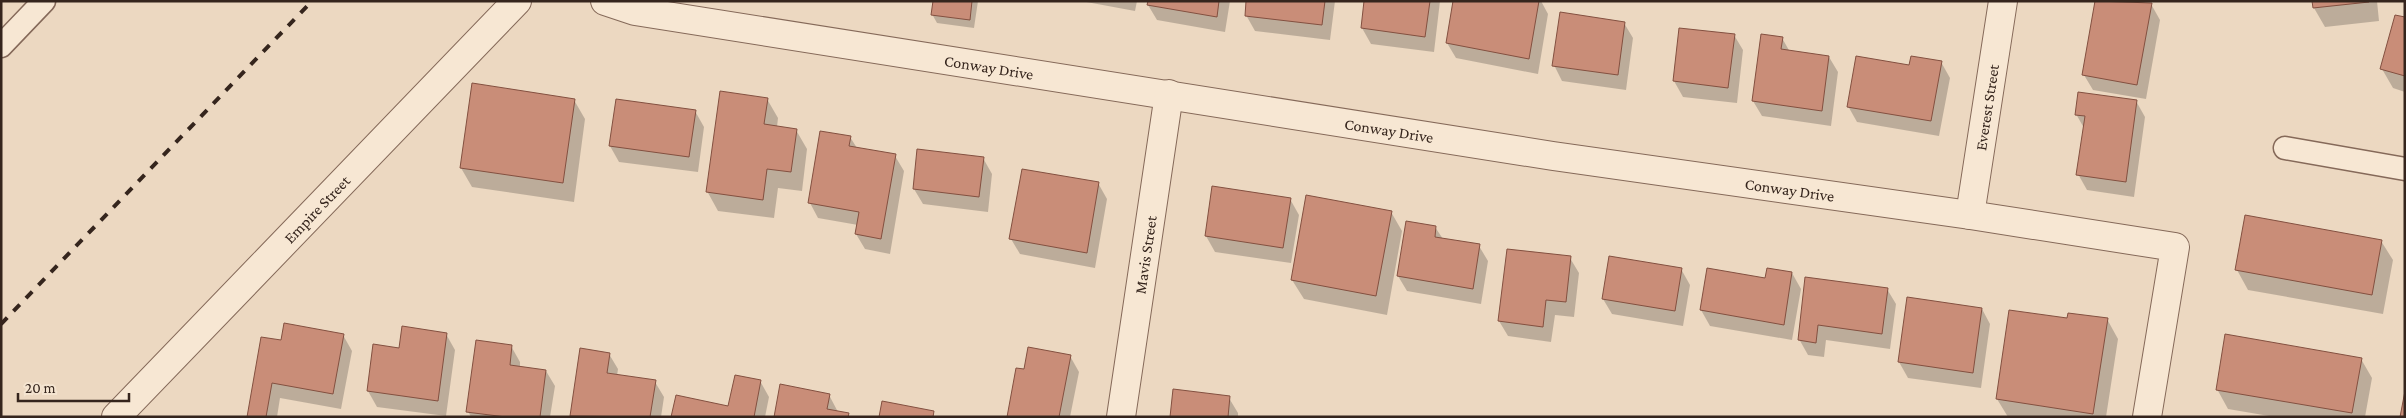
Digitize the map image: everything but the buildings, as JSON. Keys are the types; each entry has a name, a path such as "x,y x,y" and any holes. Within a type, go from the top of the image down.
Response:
{"street":[{"name":"Empire Street","path":"116,417 517,1"},
{"name":"Conway Drive","path":"605,1 645,13 1169,94 1553,156 1970,215 2175,247 2147,417"},
{"name":"Everest Street","path":"1970,215 2003,1"},
{"name":"Mavis Street","path":"1121,417 1169,94"}],"lane":[{"path":"1,46 44,1"},
{"path":"2285,148 2405,168"}],"railway":[{"path":"1,324 312,1"}]}
